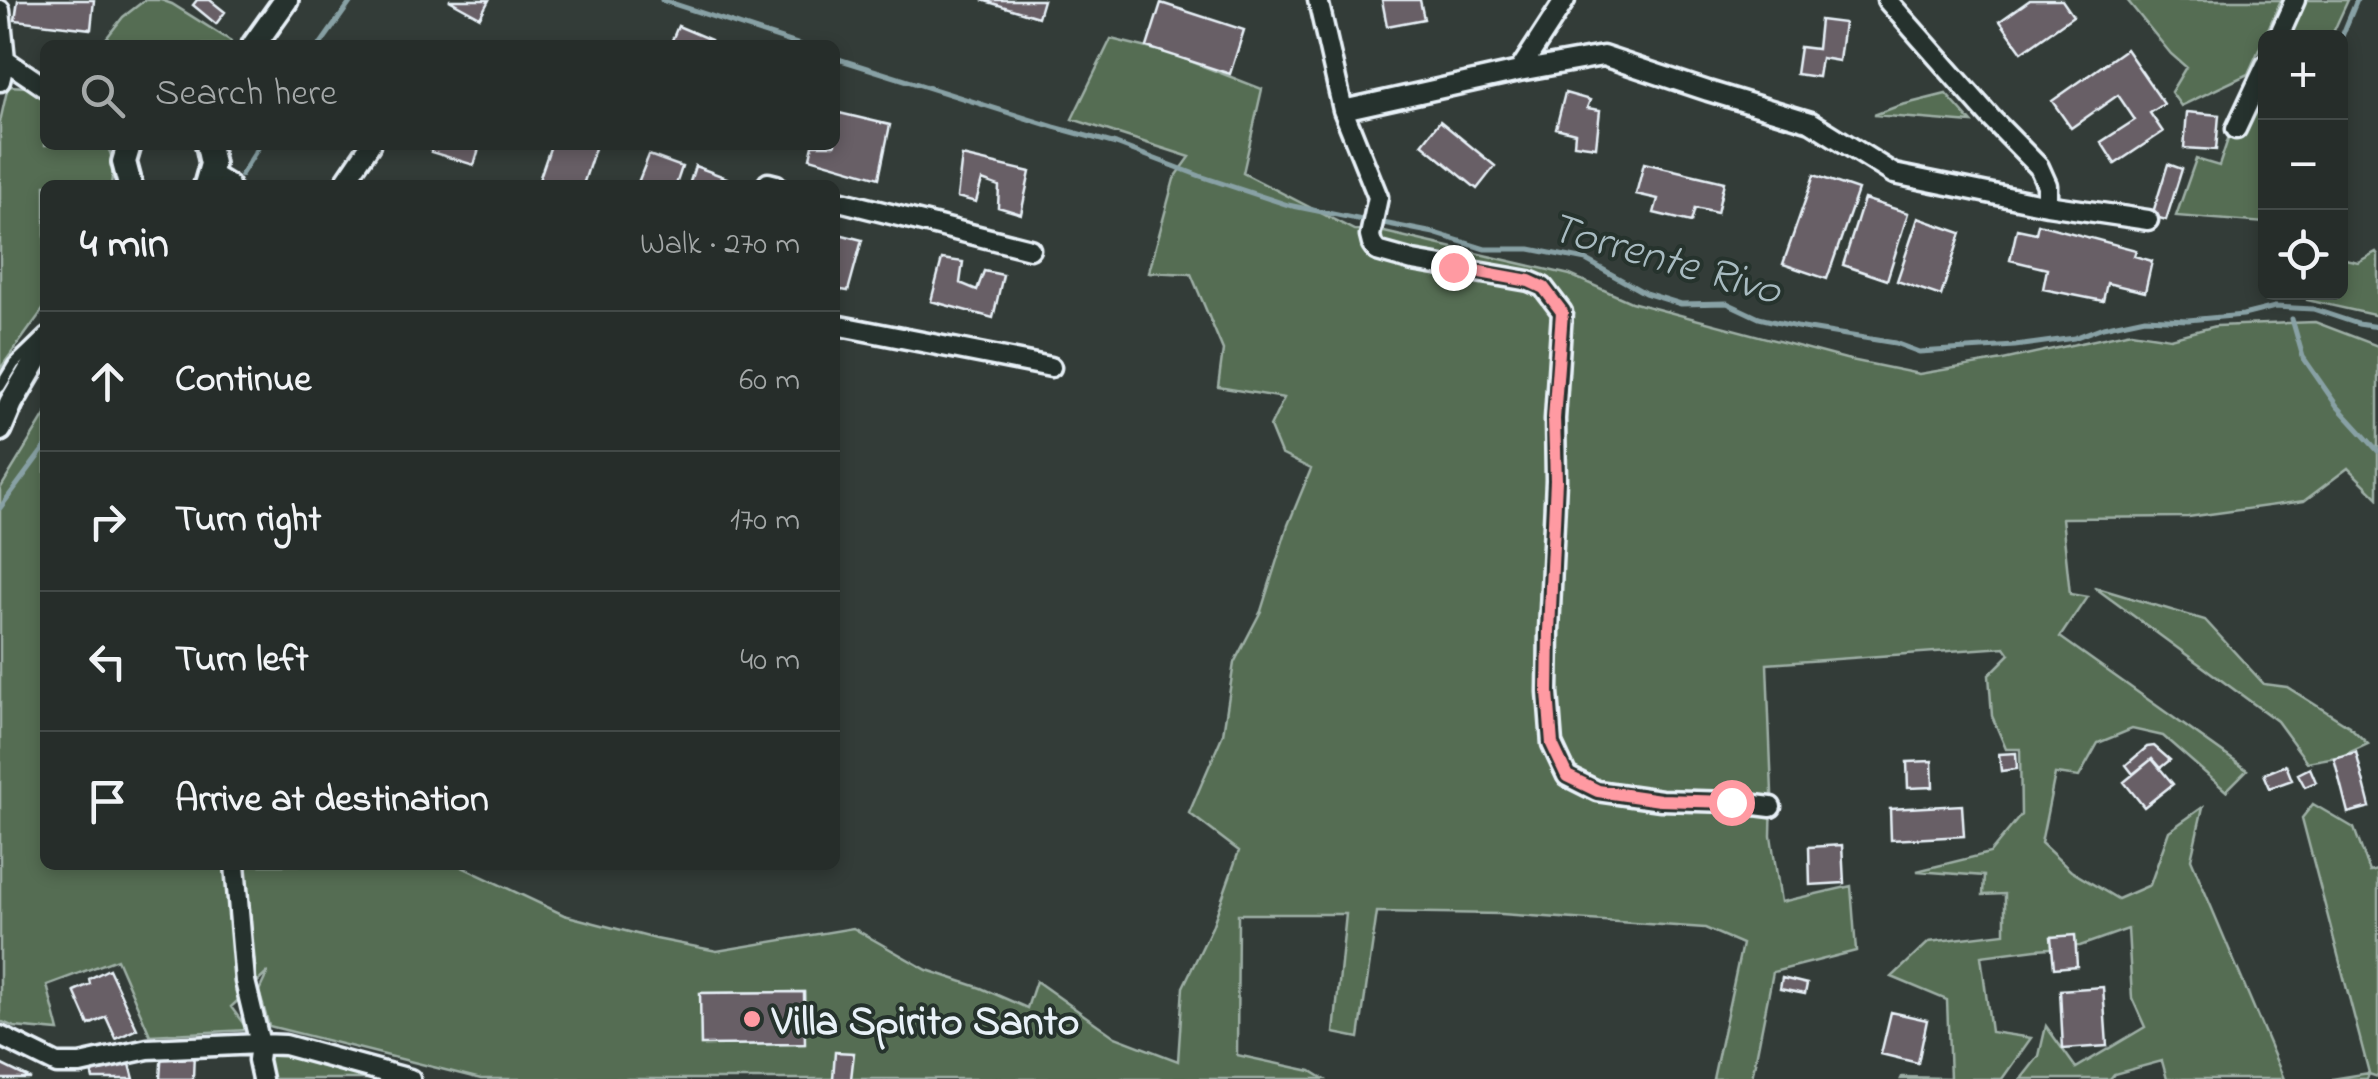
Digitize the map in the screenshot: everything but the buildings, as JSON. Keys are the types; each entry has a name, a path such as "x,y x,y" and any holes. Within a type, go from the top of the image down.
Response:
{"street":[{"path":"258,40 286,0"},
{"path":"1318,0 1343,110 1377,203 1370,234 1372,244 1378,251 1413,261 1529,281 1544,288 1562,312 1554,419 1556,480 1548,692 1552,744 1567,776 1598,791 1660,800 1771,807"},
{"path":"1519,71 1565,0"},
{"path":"1887,0 2039,167 2047,185 2047,206"},
{"path":"2282,30 2296,0"},
{"path":"0,10 0,81"},
{"path":"1343,110 1603,56 1811,122 1894,174 2047,206 2148,220"},
{"path":"2,58 40,84"},
{"path":"2236,129 2258,82"},
{"path":"209,150 215,180"},
{"path":"346,180 367,150"},
{"path":"840,201 1030,249"},
{"path":"840,326 1051,367"},
{"path":"0,428 40,354"},
{"path":"235,870 245,981 260,1044 262,1079"},
{"path":"0,1036 57,1064 80,1064 148,1049 285,1045 410,1079"}],"lane":[{"path":"0,387 14,364 40,339"}],"green space":[{"path":"145,0 161,0 229,40 105,40 123,17"},
{"path":"2127,0 2281,0 2268,30 2258,30 2258,52 2248,74 2181,106 2171,92 2186,67"},
{"path":"2306,0 2348,0 2334,30 2291,30"},
{"path":"1111,39 1172,54 1262,89 1243,173 1354,230 1380,231 1570,275 1631,302 1846,359 1919,374 2131,332 2170,338 2216,326 2315,322 2378,346 2378,498 2348,468 2304,501 2188,517 2062,518 2070,594 2087,597 2060,637 2247,770 2226,791 2163,736 2132,729 2098,743 2079,777 2055,774 2041,843 2071,871 2118,899 2150,885 2169,831 2203,807 2191,859 2284,1079 2167,1079 2162,1061 2114,1074 2110,1079 2021,1079 2039,1056 2046,1026 2076,1068 2145,1027 2132,998 2128,929 2080,946 1981,956 1991,1032 2031,1038 2002,1079 1901,1079 1950,1078 1947,1000 1892,977 1929,942 2005,933 2005,894 1983,895 1984,876 1917,871 1990,853 2021,815 2020,749 2006,749 1992,716 1989,675 2010,654 2005,647 1767,664 1771,836 1781,902 1851,886 1856,951 1773,972 1752,1078 1713,1079 1742,944 1705,928 1501,914 1377,912 1359,1038 1334,1033 1346,914 1238,914 1237,1055 1311,1071 1324,1079 481,1079 269,1026 259,991 268,972 231,1007 248,1030 150,1035 117,959 47,985 59,1031 14,1027 0,1021 0,489 40,423 40,870 469,870 564,915 717,951 853,928 927,970 1027,1008 1036,981 1115,1037 1178,1061 1183,987 1212,927 1239,851 1189,813 1223,734 1234,663 1261,611 1288,525 1311,469 1281,454 1270,427 1284,398 1218,387 1223,350 1191,274 1149,272 1174,179 1190,157 1072,119","holes":["804,992 804,1044 701,1045 701,993"]},
{"path":"8,86 28,87 40,95 40,150 108,150 112,170 111,180 40,180 40,314 0,369 0,122"},
{"path":"1946,94 1972,123 1874,115 1898,106"},
{"path":"2258,101 2258,222 2176,216 2196,159 2219,166 2228,139 2242,135"},
{"path":"2376,252 2378,255 2378,316 2307,300 2348,300 2348,260 2358,262"},
{"path":"2094,587 2205,620 2264,684 2287,687 2349,726 2368,744 2342,756 2307,762 2277,721"},
{"path":"2313,804 2354,828 2370,872 2378,870 2378,1077 2369,1074 2367,1079 2332,1079 2369,1073 2302,818"},
{"path":"282,1049 388,1079 272,1079 265,1052"}],"waterway":[{"path":"324,40 352,0"},
{"name":"Torrente Rivo","path":"662,0 785,40"},
{"path":"2345,30 2357,0"},
{"name":"Torrente Rivo","path":"840,60 1116,144 1288,205 1367,221"},
{"path":"241,175 257,150"},
{"name":"Torrente Rivo","path":"1378,222 1434,233 1485,249 1530,249 1586,260 1645,293 1681,304 1727,303 1759,318 1895,343 1919,352 2015,346 2074,338 2145,318 2188,320 2243,315 2275,307 2313,309 2378,327"},
{"path":"2292,319 2303,357 2337,406 2378,451"},
{"path":"0,508 40,454"}],"place":[{"name":"Villa Spirito Santo","path":"752,1019"}],"route":[{"path":"1453,267 1529,281 1544,288 1562,312 1554,419 1556,480 1548,692 1552,744 1567,776 1598,791 1660,800 1731,802"}]}
